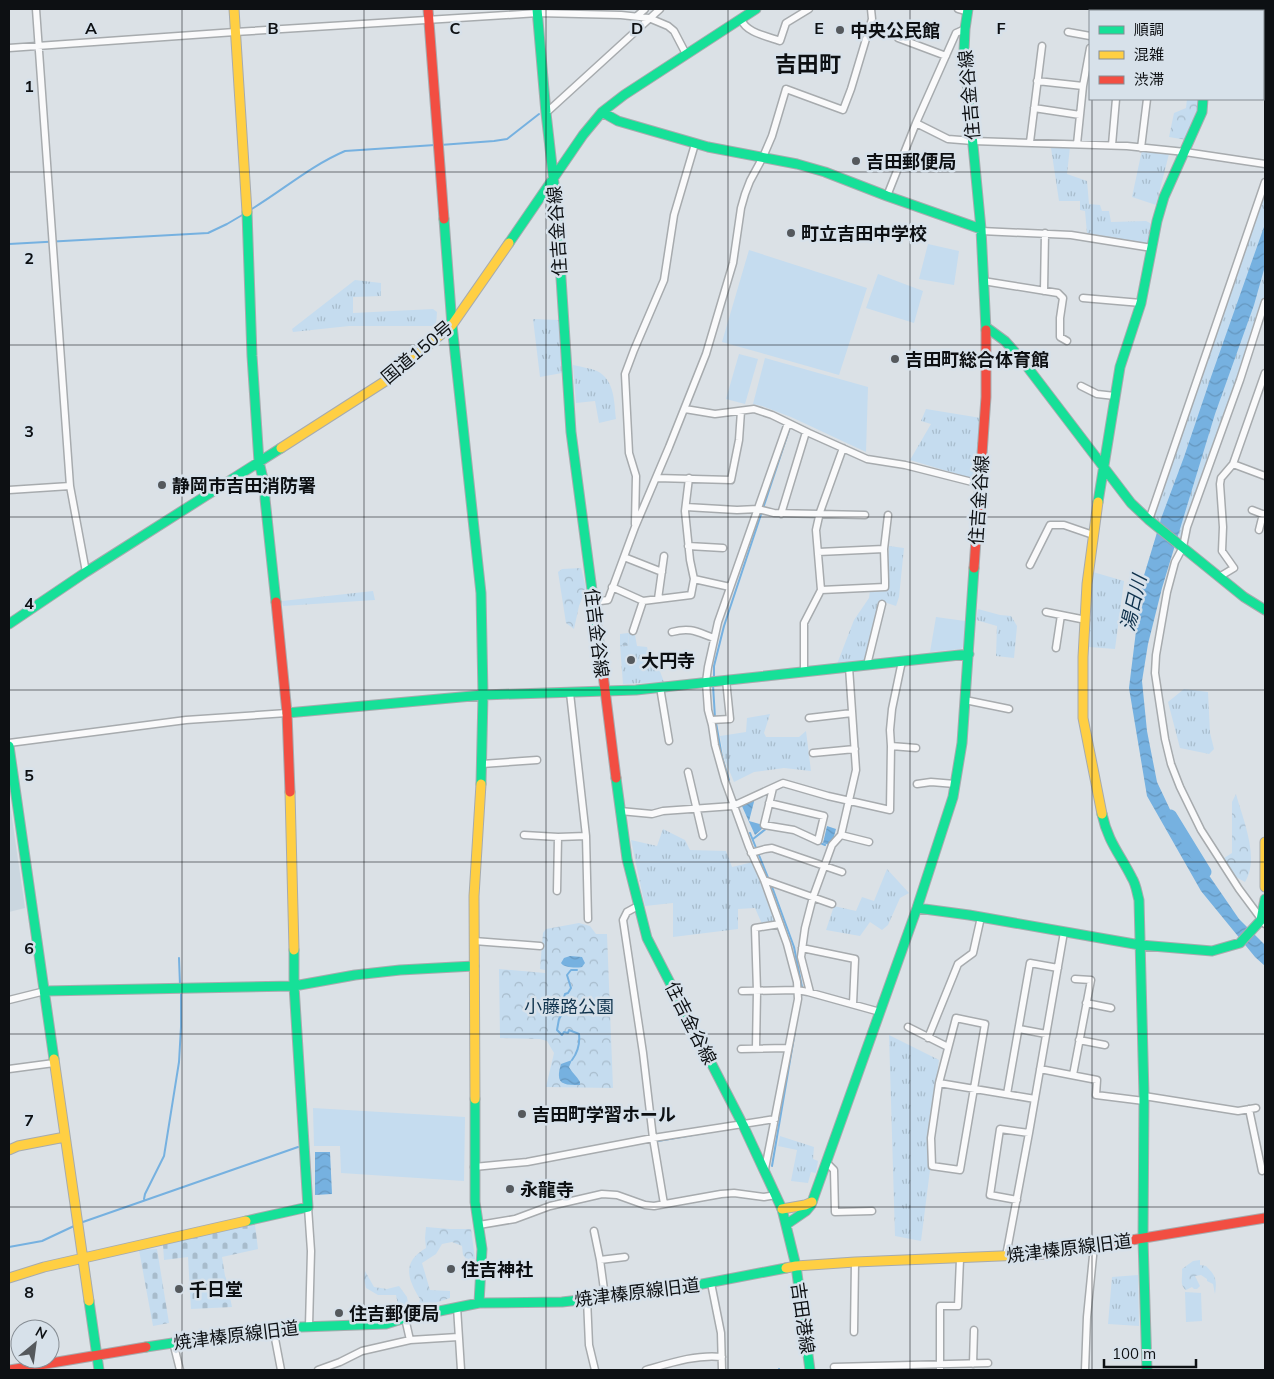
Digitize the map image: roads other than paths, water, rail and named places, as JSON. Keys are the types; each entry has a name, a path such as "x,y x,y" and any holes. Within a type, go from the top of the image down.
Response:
{"main road":[{"path":"9,1278 44,1267 308,1207 294,986 288,713 265,488 259,462 252,356 247,211 234,9"},
{"path":"428,9 452,325 481,593 482,764 474,896 474,1167 475,1202 482,1249 479,1303"},
{"name":"国道150号","path":"9,624 86,572 387,380 452,325 583,135 602,112 624,94 742,15 756,9"},
{"name":"住吉金谷線","path":"787,1224 810,1208 917,908 953,797 962,743 986,397 986,327 981,230 964,51 968,10"},
{"name":"住吉金谷線","path":"538,11 546,113 556,201 571,432 627,858 647,938 743,1124 776,1195 787,1224 796,1266"},
{"path":"1147,1370 1143,1239 1144,1099 1139,900 1134,879 1113,846 1105,827 1083,718 1082,692 1087,584 1093,534 1120,367 1141,303 1157,221 1164,197 1202,112 1203,100"},
{"path":"602,112 618,121 695,144 797,164 824,172 981,230"},
{"path":"986,327 1005,341 1022,360 1130,503 1150,522 1244,597 1265,610"},
{"path":"288,713 483,695 660,688 969,654"},
{"path":"9,745 99,1370"},
{"path":"1265,842 1265,887"},
{"path":"917,908 981,917 1140,945 1212,951 1240,943 1263,922 1265,899"},
{"path":"45,991 294,986 364,974 474,966"},
{"path":"9,1150 18,1146 65,1138"},
{"path":"782,1209 812,1202"},
{"name":"焼津榛原線旧道","path":"10,1370 173,1342 273,1328 373,1326 479,1303 562,1302 676,1289 796,1266 1047,1254 1265,1218"},
{"name":"吉田港線","path":"796,1266 810,1370"}],"street":[{"path":"36,9 70,486 86,572"},
{"path":"637,16 645,9"},
{"path":"546,113 660,9"},
{"path":"742,15 743,25 749,30 780,41 786,23 808,9"},
{"path":"594,602 608,600 635,527 706,354 733,263 741,208 745,194 772,136 786,89 843,110 851,90 872,19 871,9"},
{"path":"958,9 968,10"},
{"path":"9,48 538,11 621,12 650,18 668,26 674,31 686,54"},
{"path":"887,196 956,33 965,29"},
{"path":"1068,32 1089,36"},
{"path":"898,38 946,56"},
{"path":"1030,142 1042,46"},
{"path":"1077,144 1083,86 1089,53"},
{"path":"1038,80 1083,86"},
{"path":"1112,146 1116,100"},
{"path":"1141,148 1146,100"},
{"path":"1034,108 1080,115"},
{"path":"916,124 948,139 1141,148 1185,152 1265,164"},
{"path":"635,527 636,476 629,453 625,374 664,280 674,215 695,144"},
{"path":"1150,522 1265,182"},
{"path":"981,230 1071,235 1152,248"},
{"path":"1044,291 1045,234"},
{"path":"984,281 1058,293 1063,298 1060,337 1067,342"},
{"path":"1083,298 1141,303"},
{"path":"1263,922 1201,830 1180,787 1171,764 1165,739 1155,673 1156,655 1167,592 1175,562 1183,547 1187,527 1240,380 1265,302"},
{"path":"1220,577 1234,568 1222,551 1223,527 1220,478 1233,464 1262,392 1265,373"},
{"path":"1080,386 1096,394 1115,396"},
{"path":"685,408 715,414 754,409 772,415 806,432 868,458 905,465 980,484"},
{"path":"656,478 731,480 739,440 741,411"},
{"path":"764,1169 799,990 787,944 765,880 733,806 715,745 713,720 708,710 706,682 718,622 788,423"},
{"path":"781,514 806,432"},
{"path":"804,672 804,624 821,590 816,530 843,448"},
{"path":"1233,464 1265,476"},
{"path":"612,587 643,601 691,595 694,579 688,546 686,507 689,478"},
{"path":"9,490 70,486"},
{"path":"686,507 737,510 758,509 774,514 865,515"},
{"path":"1252,510 1264,514 1259,530"},
{"path":"821,590 885,587 884,549 888,515"},
{"path":"1030,565 1050,525 1064,525 1093,534"},
{"path":"688,546 724,548"},
{"path":"818,552 884,549"},
{"path":"658,599 664,556"},
{"path":"624,557 662,572"},
{"path":"694,579 730,586"},
{"path":"633,631 643,601"},
{"path":"867,665 882,604"},
{"path":"1046,612 1086,620"},
{"path":"1056,648 1061,615"},
{"path":"672,632 691,629 714,638"},
{"path":"620,811 652,814 696,808 733,806 783,784 890,810 890,730 892,709 902,661"},
{"path":"809,992 801,957 805,928 813,897 832,845 841,836 856,770 849,667"},
{"path":"713,720 730,719 726,680"},
{"path":"660,688 669,741"},
{"path":"570,693 586,836 588,919"},
{"path":"965,700 1009,709"},
{"path":"9,745 186,720 288,713"},
{"path":"809,718 852,713"},
{"path":"891,746 916,748"},
{"path":"813,753 855,749"},
{"path":"482,764 537,760"},
{"path":"688,772 703,836"},
{"path":"918,784 931,782 955,784"},
{"path":"769,803 824,816 818,841 794,830 764,825 769,803 773,788"},
{"path":"524,835 558,838 586,836"},
{"path":"841,836 869,842"},
{"path":"557,891 558,838"},
{"path":"752,853 772,848 842,872"},
{"path":"765,880 832,904"},
{"path":"638,906 627,912 623,920 664,1204"},
{"path":"928,1038 958,964 973,953 981,917"},
{"path":"756,1048 755,928 780,924"},
{"path":"1006,1256 1064,932"},
{"path":"474,941 540,946"},
{"path":"802,948 855,959 853,1004"},
{"path":"1008,1094 1030,964 1058,968"},
{"path":"1073,1075 1091,980 1076,979"},
{"path":"742,991 799,990 880,1012"},
{"path":"9,1000 45,991"},
{"path":"1086,1003 1111,1008"},
{"path":"956,1018 985,1024 960,1170 932,1166 930,1138 939,1083 956,1018"},
{"path":"908,1027 948,1047"},
{"path":"1018,1029 1046,1034"},
{"path":"1079,1040 1105,1045"},
{"path":"741,1049 788,1048"},
{"path":"9,1069 54,1062"},
{"path":"1040,1070 1097,1080 1096,1095 1233,1110 1252,1109 1262,1171"},
{"path":"939,1083 1035,1099"},
{"path":"474,1167 527,1162 653,1138 775,1118"},
{"path":"1017,1200 990,1195 1000,1129 1029,1133"},
{"path":"826,1162 834,1170 835,1212 872,1211"},
{"path":"479,1225 514,1219 550,1206 602,1194 616,1195 645,1205 654,1206 734,1193 764,1197 776,1195"},
{"path":"308,1207 311,1252 309,1326"},
{"path":"594,1231 606,1297"},
{"path":"1085,1370 1087,1317 1094,1246"},
{"path":"600,1260 625,1257"},
{"path":"940,1367 940,1306 958,1306 960,1259"},
{"path":"854,1332 855,1262"},
{"path":"711,1283 721,1333 722,1370"},
{"path":"587,1299 589,1345 595,1370"},
{"path":"457,1307 461,1370"},
{"path":"405,1318 410,1340"},
{"path":"273,1328 281,1370"},
{"path":"973,1364 974,1330"},
{"path":"318,1370 362,1351 410,1340 458,1337"},
{"path":"173,1342 180,1370"},
{"path":"650,1370 680,1361 710,1356 722,1357"},
{"path":"834,1367 940,1367 988,1363"}],"water":[{"path":"1265,224 1265,266 1254,305 1215,414 1162,588 1148,644 1142,681 1147,731 1157,782 1184,839 1239,919 1265,945 1265,966 1255,957 1201,891 1147,796 1129,688 1142,582 1162,516"},
{"path":"755,798 749,821 764,827 755,835 741,804"},
{"path":"827,826 836,829 833,840 829,845 823,843"},
{"path":"570,956 582,957 585,963 582,967 571,967 561,963 564,958"},
{"path":"572,1060 569,1067 579,1080 580,1085 564,1084 559,1076 561,1064"},
{"path":"315,1152 330,1152 332,1194 315,1195"}],"waterway":[{"path":"440,145 507,139 539,114"},
{"path":"250,210 308,171 345,151 435,145"},
{"path":"9,244 208,233 244,214"},
{"path":"714,676 714,666 724,626 789,430"},
{"path":"713,685 715,718"},
{"path":"716,723 722,757 729,780"},
{"name":"湯日川","path":"1171,815 1206,872"},
{"path":"753,839 767,828"},
{"path":"750,833 769,880"},
{"path":"818,842 825,845"},
{"path":"771,884 794,947 802,987 801,997"},
{"path":"179,958 180,985"},
{"path":"572,1060 578,1047 579,1034 569,1030 568,1033 564,1032 562,1035 557,1030 559,1019 564,1011 564,997 571,988 567,975 571,970 577,970"},
{"path":"144,1199 164,1156 179,1062 181,992"},
{"path":"772,1166 795,1031"},
{"path":"658,1141 710,1132"},
{"path":"80,1223 298,1147"},
{"path":"9,1247 42,1241 74,1226"}],"place":[{"name":"中央公民館","path":"840,30"},
{"name":"吉田郵便局","path":"856,161"},
{"name":"町立吉田中学校","path":"791,233"},
{"name":"吉田町総合体育館","path":"895,359"},
{"name":"静岡市吉田消防署","path":"162,485"},
{"name":"大円寺","path":"631,660"},
{"name":"吉田町学習ホール","path":"522,1114"},
{"name":"永龍寺","path":"510,1189"},
{"name":"住吉神社","path":"451,1269"},
{"name":"千日堂","path":"179,1289"},
{"name":"住吉郵便局","path":"339,1313"}],"district":[{"name":"吉田町","path":"808,64"}],"park label":[{"name":"小藤路公園","path":"569,1006"}]}
